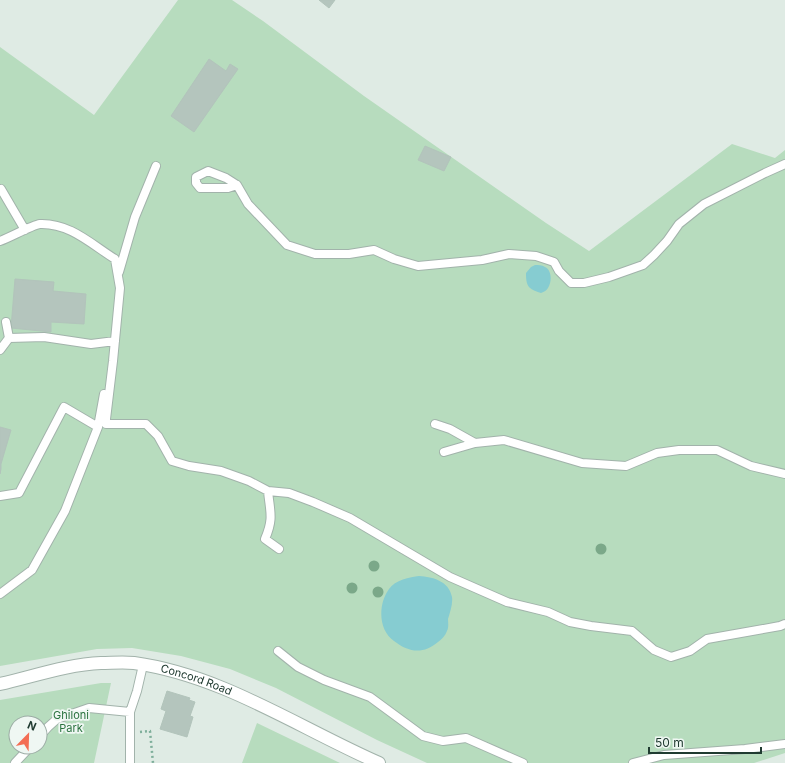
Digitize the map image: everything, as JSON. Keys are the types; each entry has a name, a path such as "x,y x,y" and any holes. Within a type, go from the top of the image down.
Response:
{"street":[{"name":"Concord Road","path":"0,684 66,668 99,663 132,663 165,669 228,691 379,763"}],"lane":[{"path":"237,185 248,204 287,245 314,254 349,254 374,250 394,259 418,266 482,260 509,254 536,256 554,262 559,271 571,283 584,283 609,277 643,265 662,246 679,224 704,204 785,164"},
{"path":"156,166 135,217 116,285 106,424 146,424 158,436 172,461 189,466 221,471 249,481 268,491 289,493 350,518 450,578 507,602 548,612 570,622 632,631 654,650 671,657 690,652 707,639 785,624"},
{"path":"1,189 25,230"},
{"path":"0,242 39,224 64,227 84,236 115,259 118,277"},
{"path":"0,350 9,338 6,322"},
{"path":"9,338 44,337 91,344 113,341"},
{"path":"0,594 32,570 65,511 98,427 113,341"},
{"path":"0,496 19,493 64,406 98,427"},
{"path":"435,424 450,429 475,443"},
{"path":"444,452 475,443 504,440 582,463 626,466 657,453 679,450 716,450 751,466 785,474"},
{"path":"268,491 272,514 270,529 266,539 279,549"},
{"path":"278,651 298,667 324,680 370,697 423,736 443,741 466,738 523,763"},
{"path":"130,763 130,712 143,665"},
{"path":"48,727 57,719 89,708 130,712"},
{"path":"633,763 664,755 745,749 785,744"},
{"path":"15,763 22,755"}],"path":[{"path":"138,728 137,732 150,731 153,763"}],"green space":[{"path":"178,0 232,0 263,21 364,96 546,223 589,251 732,144 775,158 785,150 785,753 754,763 427,763 377,740 276,688 230,669 181,656 132,648 97,649 0,666 0,47 94,115"},
{"name":"Ghiloni Park","path":"101,683 111,683 94,763 0,763 0,700"},
{"path":"257,723 340,763 242,763"}],"water":[{"path":"535,265 544,266 550,273 551,280 548,289 541,293 533,290 527,284 526,273"},
{"path":"411,577 430,577 440,581 448,587 452,597 452,602 448,619 448,628 441,640 427,649 410,650 399,645 389,636 382,624 381,616 385,595 389,589 395,583"}],"building":[{"path":"319,0 335,0 329,8"},
{"path":"209,59 226,71 230,64 238,69 194,132 171,116"},
{"path":"425,146 451,157 444,171 418,160"},
{"path":"15,279 54,282 53,291 86,294 84,324 51,322 51,332 11,328"},
{"path":"0,427 11,430 1,464 0,474"},
{"path":"167,691 190,698 189,700 195,702 190,716 193,717 187,737 160,729 166,711 161,709"}]}
